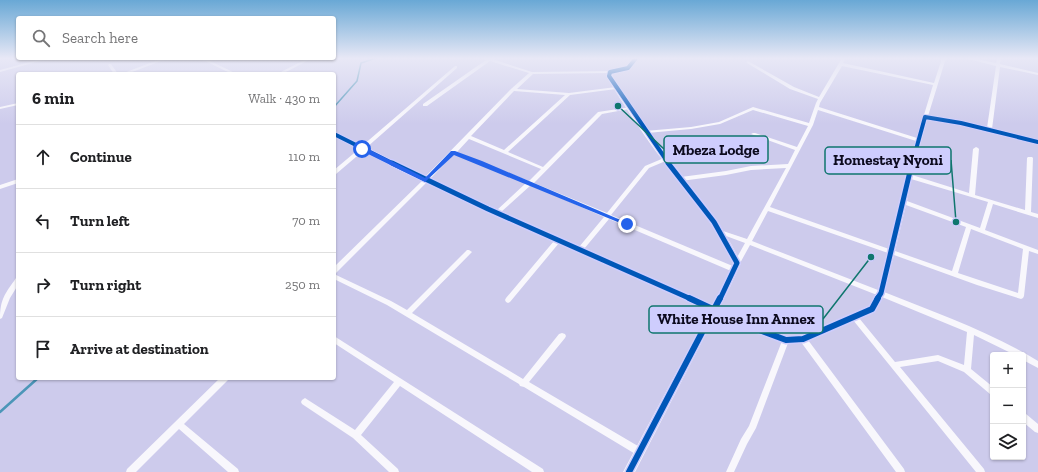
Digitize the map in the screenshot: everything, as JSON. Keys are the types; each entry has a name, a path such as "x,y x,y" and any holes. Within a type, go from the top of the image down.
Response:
{"street":[{"path":"336,171 442,80"},
{"path":"424,105 459,80"},
{"path":"336,269 524,80"},
{"path":"611,80 646,132 720,232 732,251 735,266"},
{"path":"779,80 792,88 821,100"},
{"path":"629,472 726,287 735,266 811,125 816,108 832,80"},
{"path":"915,80 934,84"},
{"path":"336,135 425,180 496,213 714,309 749,326 786,340 803,339 872,309 881,294 909,176 936,80"},
{"path":"989,130 995,80"},
{"path":"513,90 570,94 616,88"},
{"path":"505,152 570,94"},
{"path":"0,108 16,104"},
{"path":"496,213 530,183 600,113 629,108"},
{"path":"646,132 691,128 720,123 754,108 811,125"},
{"path":"816,108 919,140"},
{"path":"925,117 961,123 1038,142"},
{"path":"754,134 798,149"},
{"path":"468,137 544,169"},
{"path":"972,196 976,149"},
{"path":"453,152 607,216 735,266"},
{"path":"1028,213 1030,158"},
{"path":"580,250 647,167 666,159"},
{"path":"681,179 751,168 789,166"},
{"path":"909,176 1038,216"},
{"path":"0,187 16,182"},
{"path":"904,202 1038,252"},
{"path":"982,231 991,202"},
{"path":"767,208 1021,296 1026,248"},
{"path":"954,274 969,226"},
{"path":"720,232 971,330 998,342 1015,352"},
{"path":"508,300 558,240"},
{"path":"407,314 469,252"},
{"path":"336,277 407,314 640,452"},
{"path":"0,316 7,297 16,283"},
{"path":"854,317 982,472"},
{"path":"966,370 971,330"},
{"path":"523,384 562,336"},
{"path":"803,339 901,472"},
{"path":"730,472 745,442 748,432 752,428 786,340"},
{"path":"336,341 540,472"},
{"path":"894,365 938,358 966,370 990,390"},
{"path":"1026,358 1038,365"},
{"path":"130,472 223,380"},
{"path":"356,435 398,382"},
{"path":"305,402 356,435 396,472"},
{"path":"1026,419 1038,429"},
{"path":"178,424 235,472"}],"waterway":[{"path":"336,105 357,80"},
{"path":"0,412 36,380"}],"cycle path":[{"path":"612,80 659,150 723,235 737,263 726,287 629,472"},
{"path":"336,135 488,209 749,326 786,340 803,339 872,309 881,293 910,172 925,117 961,123 1038,142"}],"place":[{"name":"Mbeza Lodge","path":"618,106"},
{"name":"Homestay Nyoni","path":"956,222"},
{"name":"White House Inn Annex","path":"871,257"}],"route":[{"path":"362,149 425,180 453,152 627,224"}]}
